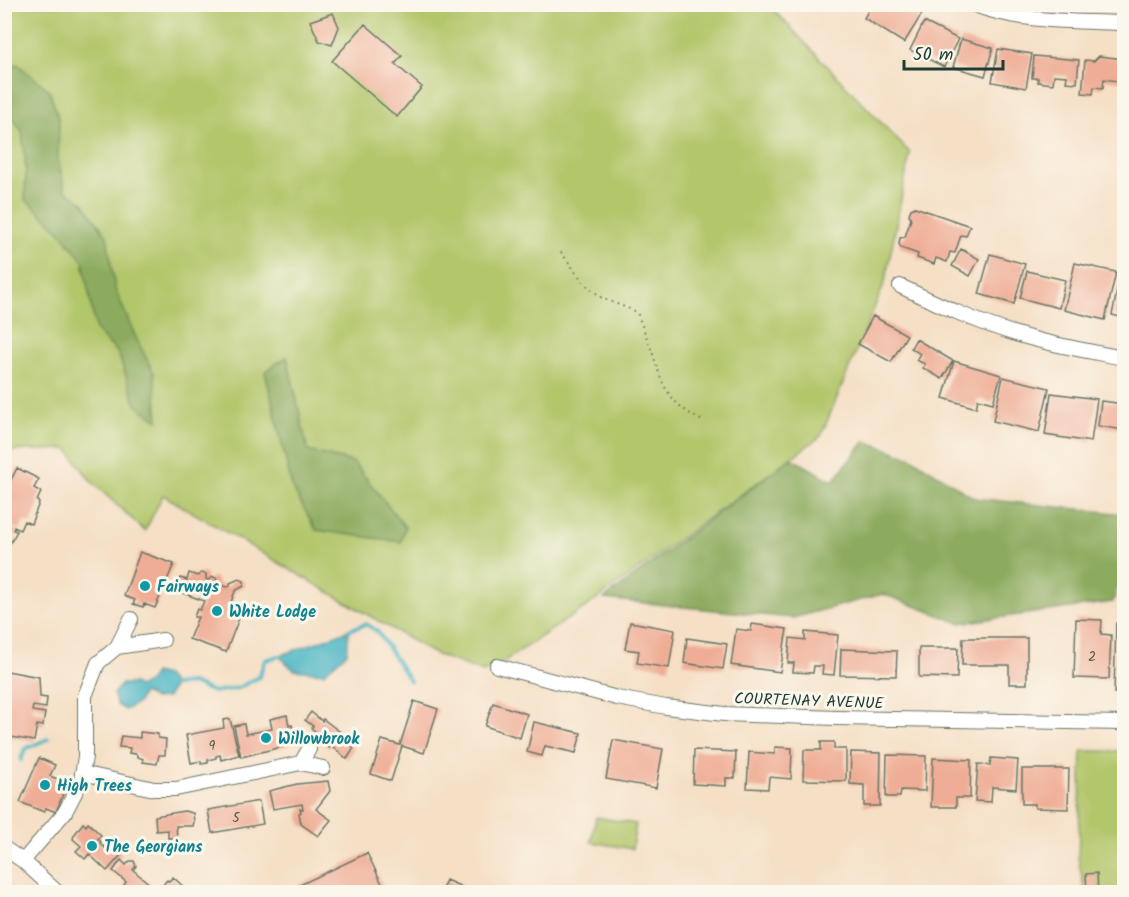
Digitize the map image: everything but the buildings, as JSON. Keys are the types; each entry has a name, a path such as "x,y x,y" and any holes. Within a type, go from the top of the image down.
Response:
{"street":[{"path":"972,4 991,12 1024,18 1125,23"},
{"path":"900,286 968,317 1016,334 1071,348 1125,358"},
{"path":"23,861 65,812 81,781 85,757 85,696 98,663 117,647 131,620"},
{"path":"117,647 163,640"},
{"name":"COURTENAY AVENUE","path":"497,666 617,698 723,714 848,719 1125,723"},
{"path":"301,763 309,748"},
{"path":"82,773 154,789 176,789 301,763 323,768"},
{"path":"4,848 23,861 57,892"}],"path":[{"path":"561,252 583,282 602,298 637,312 654,357 657,373 666,390 685,412 701,420"}],"green space":[{"path":"4,5 769,5 910,153 885,282 821,436 592,603 497,666 483,672 435,654 163,495 145,531 90,480 68,449 5,451"},
{"path":"17,64 49,90 59,119 58,159 65,190 83,202 107,236 115,289 154,373 158,420 136,405 118,353 96,331 83,261 57,228 25,199 26,170 22,131 5,108 5,68"},
{"path":"287,357 308,451 353,462 405,527 401,542 316,530 292,487 265,371"},
{"path":"865,441 912,458 974,498 1124,514 1124,564 1113,602 960,623 883,594 793,618 604,599 791,458 833,481"},
{"path":"1082,751 1124,751 1124,892 1085,892 1078,858"},
{"path":"596,817 636,824 632,849 591,842"}],"water":[{"path":"349,630 347,653 324,673 294,670 279,656"},
{"path":"154,673 166,676 174,685 167,698 154,699 143,693 137,704 125,710 117,705 113,694 122,684 134,684 138,687 148,683"}],"waterway":[{"path":"349,630 366,624 377,631 410,681"},
{"path":"174,685 192,683 213,692 238,688 259,677 265,660 279,656"},
{"path":"21,760 25,749 48,739"}],"place":[{"name":"Fairways","path":"145,586"},
{"name":"White Lodge","path":"217,611"},
{"name":"Willowbrook","path":"266,738"},
{"name":"High Trees","path":"45,785"},
{"name":"The Georgians","path":"92,846"}]}
